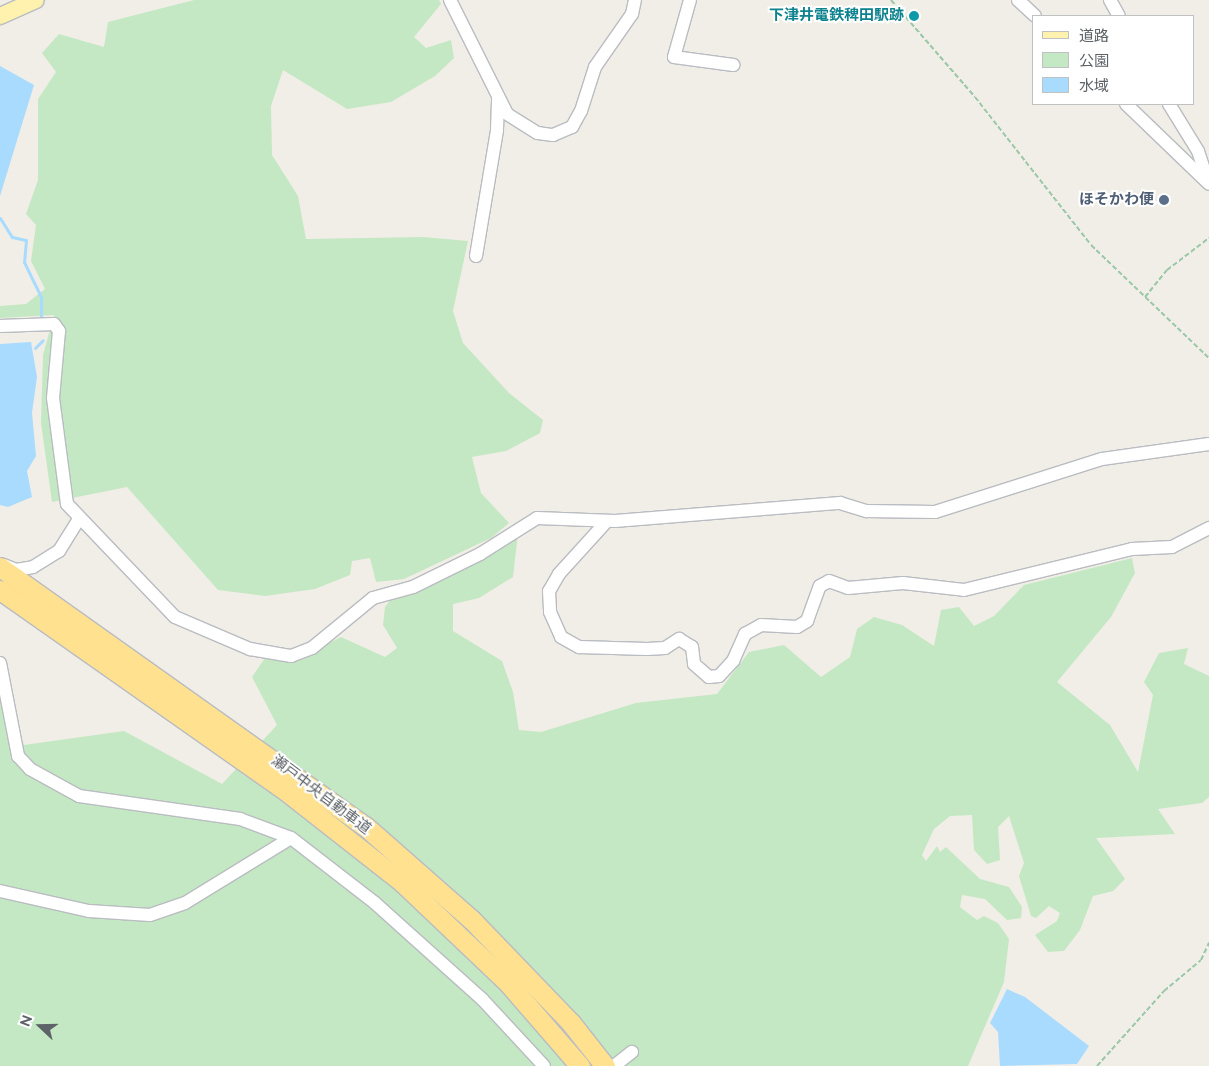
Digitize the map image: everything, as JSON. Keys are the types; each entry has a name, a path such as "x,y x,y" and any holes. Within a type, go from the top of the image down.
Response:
{"highway":[{"name":"瀬戸中央自動車道","path":"0,565 297,775 379,838 471,919 571,1023 605,1066"},
{"name":"瀬戸中央自動車道","path":"0,590 286,791 402,882 459,934 508,983 580,1066"}],"main road":[{"path":"0,16 36,0"}],"street":[{"path":"450,0 507,114 538,133 553,135 572,127 595,67 632,14 635,0"},
{"path":"690,0 674,57 733,66"},
{"path":"1018,0 1034,15"},
{"path":"1110,0 1118,15"},
{"path":"476,256 497,130 498,98"},
{"path":"1127,105 1209,184"},
{"path":"1170,105 1198,151 1209,184"},
{"path":"0,326 54,324 59,331 54,398 63,486 67,504 176,617 250,649 291,656 312,648 373,598 413,587 480,554 538,518 607,521 833,503 867,511 935,512 1102,459 1209,444"},
{"path":"0,565 16,570 33,567 59,551 80,518"},
{"path":"607,521 558,574 550,591 550,612 561,637 579,646 647,649 665,648 679,639 692,647 694,664 710,677 719,676 733,661 745,634 761,624 797,627 807,621 820,586 829,581 848,588 903,583 964,590 1132,549 1172,548 1209,528"},
{"path":"0,664 18,756 48,782 79,796 240,819 291,838 374,903 482,999 544,1066"},
{"path":"0,891 89,911 150,915 184,903 291,838"},
{"path":"614,1066 632,1052"}],"path":[{"path":"891,0 975,97 1091,245 1209,358"},
{"path":"1144,297 1167,270 1209,238"},
{"path":"1097,1066 1164,991 1201,960 1209,942"}],"green space":[{"path":"194,0 439,0 441,4 414,37 426,48 451,40 454,58 435,76 391,102 347,109 283,70 271,106 272,155 298,196 306,239 423,237 468,241 453,311 463,343 509,393 543,420 540,433 506,451 472,457 481,493 509,523 491,538 404,579 376,582 370,558 352,561 350,575 315,589 265,596 218,590 127,487 52,502 41,423 43,355 54,315 0,318 0,306 26,304 45,289 31,261 36,225 26,214 38,180 38,99 56,72 42,53 59,34 104,47 108,22"},
{"path":"518,533 513,577 479,598 453,604 453,631 502,661 513,692 519,730 541,732 636,703 717,694 749,652 784,645 821,677 850,657 857,629 874,617 902,625 934,646 941,610 959,607 974,626 994,616 1024,585 1132,558 1135,573 1111,617 1057,682 1110,725 1138,772 1153,695 1144,682 1159,653 1188,648 1184,664 1209,676 1209,797 1202,803 1158,809 1175,834 1096,838 1125,879 1113,891 1093,896 1080,930 1064,951 1048,952 1035,935 1057,921 1060,913 1049,906 1036,918 1031,916 1019,876 1024,863 1009,816 998,827 1000,860 987,864 974,850 972,815 950,816 934,829 922,855 926,861 937,846 940,852 946,847 980,879 1009,887 1022,907 1021,918 1007,920 985,899 962,895 960,907 977,920 984,916 998,923 1009,939 1004,982 968,1066 0,1066 0,681 24,745 124,731 222,784 277,725 252,677 265,658 292,661 341,637 385,657 397,648 383,625 385,607 392,598"}],"water":[{"path":"0,66 34,85 0,196"},
{"path":"31,342 37,377 32,413 36,456 27,471 32,497 8,507 0,505 0,344"},
{"path":"1007,989 1025,997 1089,1046 1077,1064 1000,1066 998,1032 990,1023"}],"waterway":[{"path":"0,218 12,237 26,240 24,262 41,297 41,321"},
{"path":"35,348 43,340"}],"place":[{"name":"下津井電鉄稗田駅跡","path":"914,16"},
{"name":"ほそかわ便","path":"1164,200"}]}
